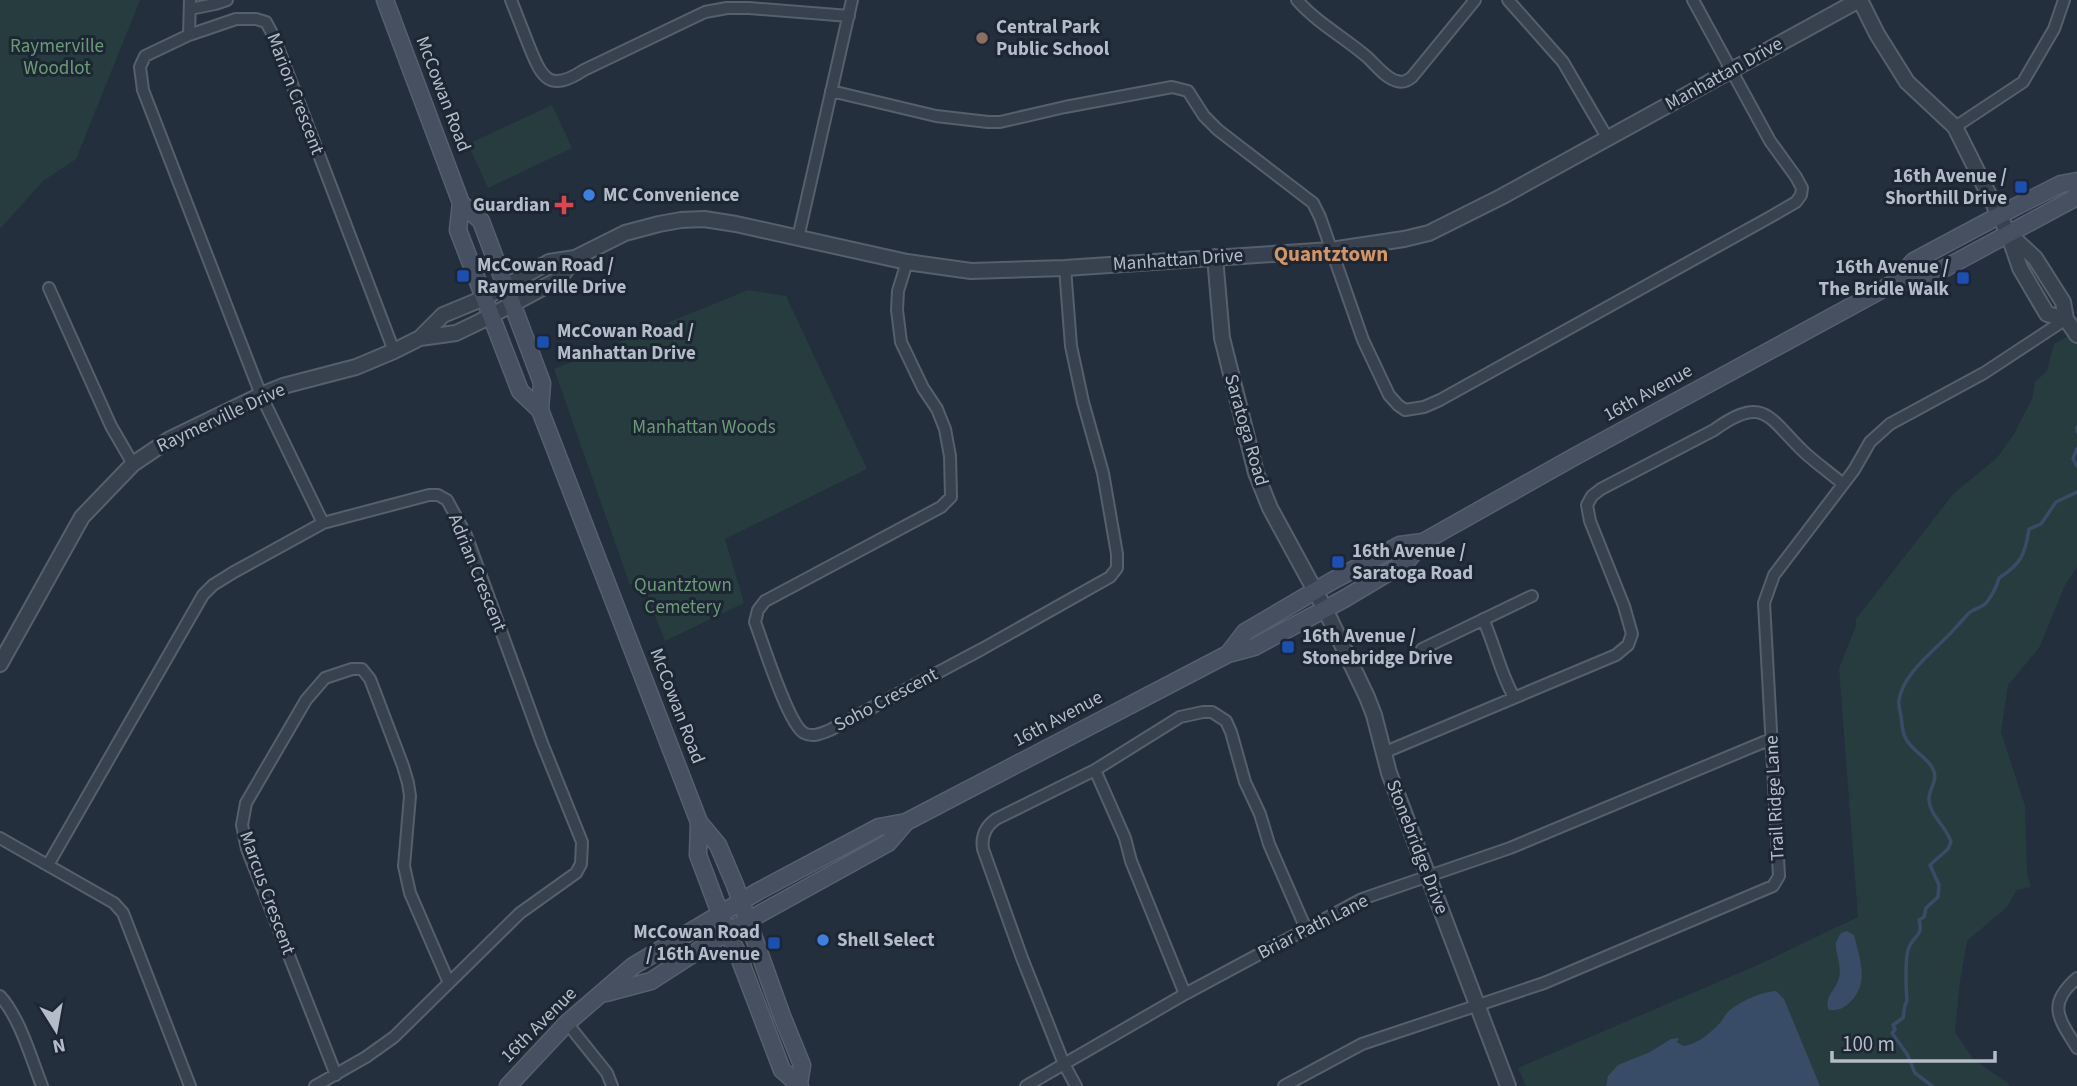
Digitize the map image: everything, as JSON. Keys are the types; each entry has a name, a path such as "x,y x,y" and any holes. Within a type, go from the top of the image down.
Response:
{"main road":[{"name":"McCowan Road","path":"385,0 461,203 458,230 520,391 540,410"},
{"name":"16th Avenue","path":"508,1086 567,1023 633,966 720,913 879,827 906,822 1228,654 1254,647 1325,609 1406,562 1423,542 1894,283 1914,261 2061,184 2077,181"},
{"name":"16th Avenue","path":"1894,283 1923,280 2073,199 2077,194"},
{"name":"McCowan Road","path":"461,203 481,221 542,383 540,410 699,822 718,845 741,901 802,1065 800,1085"},
{"name":"16th Avenue","path":"1228,654 1245,632 1400,545 1423,542"},
{"name":"McCowan Road","path":"699,822 698,855 727,932 782,1070 800,1085"},
{"name":"16th Avenue","path":"600,995 650,981 727,932 888,843 906,822"}],"street":[{"path":"189,35 190,4 215,5 226,0"},
{"path":"511,0 539,71 552,80 570,79 705,12 748,8 849,16"},
{"path":"798,238 852,0"},
{"path":"1297,0 1393,80 1400,82 1408,81 1412,77 1475,0"},
{"path":"1508,0 1563,62 1608,139"},
{"path":"831,91 936,116 988,122 1000,122 1172,87 1188,91 1204,116 1218,130 1313,203 1354,318 1389,395 1405,410 1424,407 1796,202 1801,195 1802,188 1797,177 1770,141 1693,0"},
{"path":"1860,0 1877,34 1907,82 1955,127 2008,233 2020,268 2047,314 2066,319 2077,335"},
{"name":"Manhattan Drive","path":"505,287 549,262 575,258 625,233 681,220 704,219 736,224 906,262 971,271 1065,268 1331,250 1404,239 1429,233 1491,202 1860,0"},
{"path":"1955,127 2023,82 2054,29 2064,0"},
{"name":"Marion Crescent","path":"261,395 143,90 140,67 145,56 189,35 236,19 266,22 274,37 394,351"},
{"name":"Saratoga Road","path":"1215,257 1222,338 1255,473 1270,508 1325,609"},
{"name":"Manhattan Drive","path":"491,316 559,279 575,258"},
{"name":"Soho Crescent","path":"906,262 898,291 897,310 901,342 945,429 950,456 951,498 941,507 765,601 758,610 755,622 787,706 803,733 813,736 830,730 982,649 1110,577 1116,568 1118,554 1103,472 1083,402 1072,346 1065,268"},
{"name":"Raymerville Drive","path":"0,663 82,517 133,464 170,439 261,395 283,386 356,367 394,351 420,338 443,315 505,287"},
{"path":"49,288 111,426 133,464"},
{"name":"Raymerville Drive","path":"420,338 456,333 491,316"},
{"name":"Trail Ridge Lane","path":"1284,1086 1362,1044 1557,978 1773,886 1779,876 1764,603 1774,575 1854,470 1870,442 1891,424 1984,373 2066,319"},
{"path":"261,395 323,523"},
{"path":"1383,753 1616,655 1628,645 1632,634 1624,606 1590,521 1587,505 1592,496 1601,489 1714,430 1729,419 1754,411 1765,413 1774,419 1804,452 1843,484"},
{"name":"Adrian Crescent","path":"48,865 204,595 213,585 323,523 429,495 438,495 447,500 466,535 542,743 582,842 581,864 576,873 520,913 394,1037 315,1086"},
{"path":"1422,649 1532,596"},
{"name":"Stonebridge Drive","path":"1325,609 1374,715 1383,753 1508,1086"},
{"path":"1483,619 1514,697"},
{"name":"Marcus Crescent","path":"336,1075 247,849 242,825 246,803 306,700 325,678 336,673 362,669 370,679 403,766 410,796 404,866 410,893 449,983"},
{"path":"1076,1086 1064,1064 991,873 982,841 987,825 996,818 1095,770 1181,717 1212,712 1226,721 1231,732 1245,782 1306,929"},
{"name":"Briar Path Lane","path":"1026,1086 1185,994 1362,899 1541,836 1771,739"},
{"path":"1095,770 1125,838 1131,862 1185,994"},
{"path":"0,838 114,903 123,913 190,1086"},
{"path":"2077,978 2061,996 2058,1006 2059,1017 2077,1048"},
{"path":"0,996 8,1004 16,1021 42,1086"},
{"path":"567,1023 607,1073 612,1086"}],"green space":[{"name":"Raymerville Woodlot","path":"0,0 140,0 76,159 43,181 0,229"},
{"path":"552,105 572,148 488,188 468,144"},
{"name":"Manhattan Woods","path":"748,290 786,296 867,469 725,539 744,603 665,641 641,580 630,585 554,369"},
{"path":"2077,331 2077,567 2065,585 2039,648 2008,685 2001,732 2025,806 2027,873 2031,887 2017,890 2007,907 1967,941 1955,1032 1973,1059 2010,1086 1526,1086 1518,1068 1760,964 1858,917 1839,668 1856,626 1856,619 1954,493 1997,458 2014,434 2032,399 2035,382 2047,371 2054,344"}],"water":[{"path":"1847,931 1854,935 1861,968 1861,984 1848,1004 1840,1009 1829,1010 1828,1002 1840,973 1836,943 1841,933"},
{"path":"1776,991 1784,999 1820,1086 1606,1086 1608,1076 1618,1065 1650,1052 1671,1039 1679,1038 1677,1042 1683,1046 1694,1043 1712,1031 1735,1006 1758,995"}],"waterway":[{"path":"2077,427 2077,432"},
{"path":"2077,448 2073,459 2077,466"},
{"path":"1932,1086 1915,1073 1907,1054 1892,1033 1895,1030 1893,1025 1903,1018 1907,1001 1908,950 1919,933 1919,920 1924,917 1926,908 1938,897 1939,885 1930,865 1948,849 1951,842 1930,806 1929,796 1935,773 1927,760 1905,737 1899,700 1902,689 1915,669 1969,613 1987,602 1999,578 2017,563 2024,552 2029,529 2041,524 2056,502 2077,492"}],"place":[{"name":"Central Park Public School","path":"982,38"},
{"name":"16th Avenue / Shorthill Drive","path":"2021,187"},
{"name":"MC Convenience","path":"589,195"},
{"name":"Guardian","path":"564,205"},
{"name":"McCowan Road / Raymerville Drive","path":"463,276"},
{"name":"16th Avenue / The Bridle Walk","path":"1963,278"},
{"name":"McCowan Road / Manhattan Drive","path":"543,342"},
{"name":"16th Avenue / Saratoga Road","path":"1338,562"},
{"name":"16th Avenue / Stonebridge Drive","path":"1288,647"},
{"name":"Shell Select","path":"823,940"},
{"name":"McCowan Road / 16th Avenue","path":"774,943"}],"district":[{"name":"Quantztown","path":"1331,254"}],"park label":[{"name":"Quantztown Cemetery","path":"683,596"}]}
